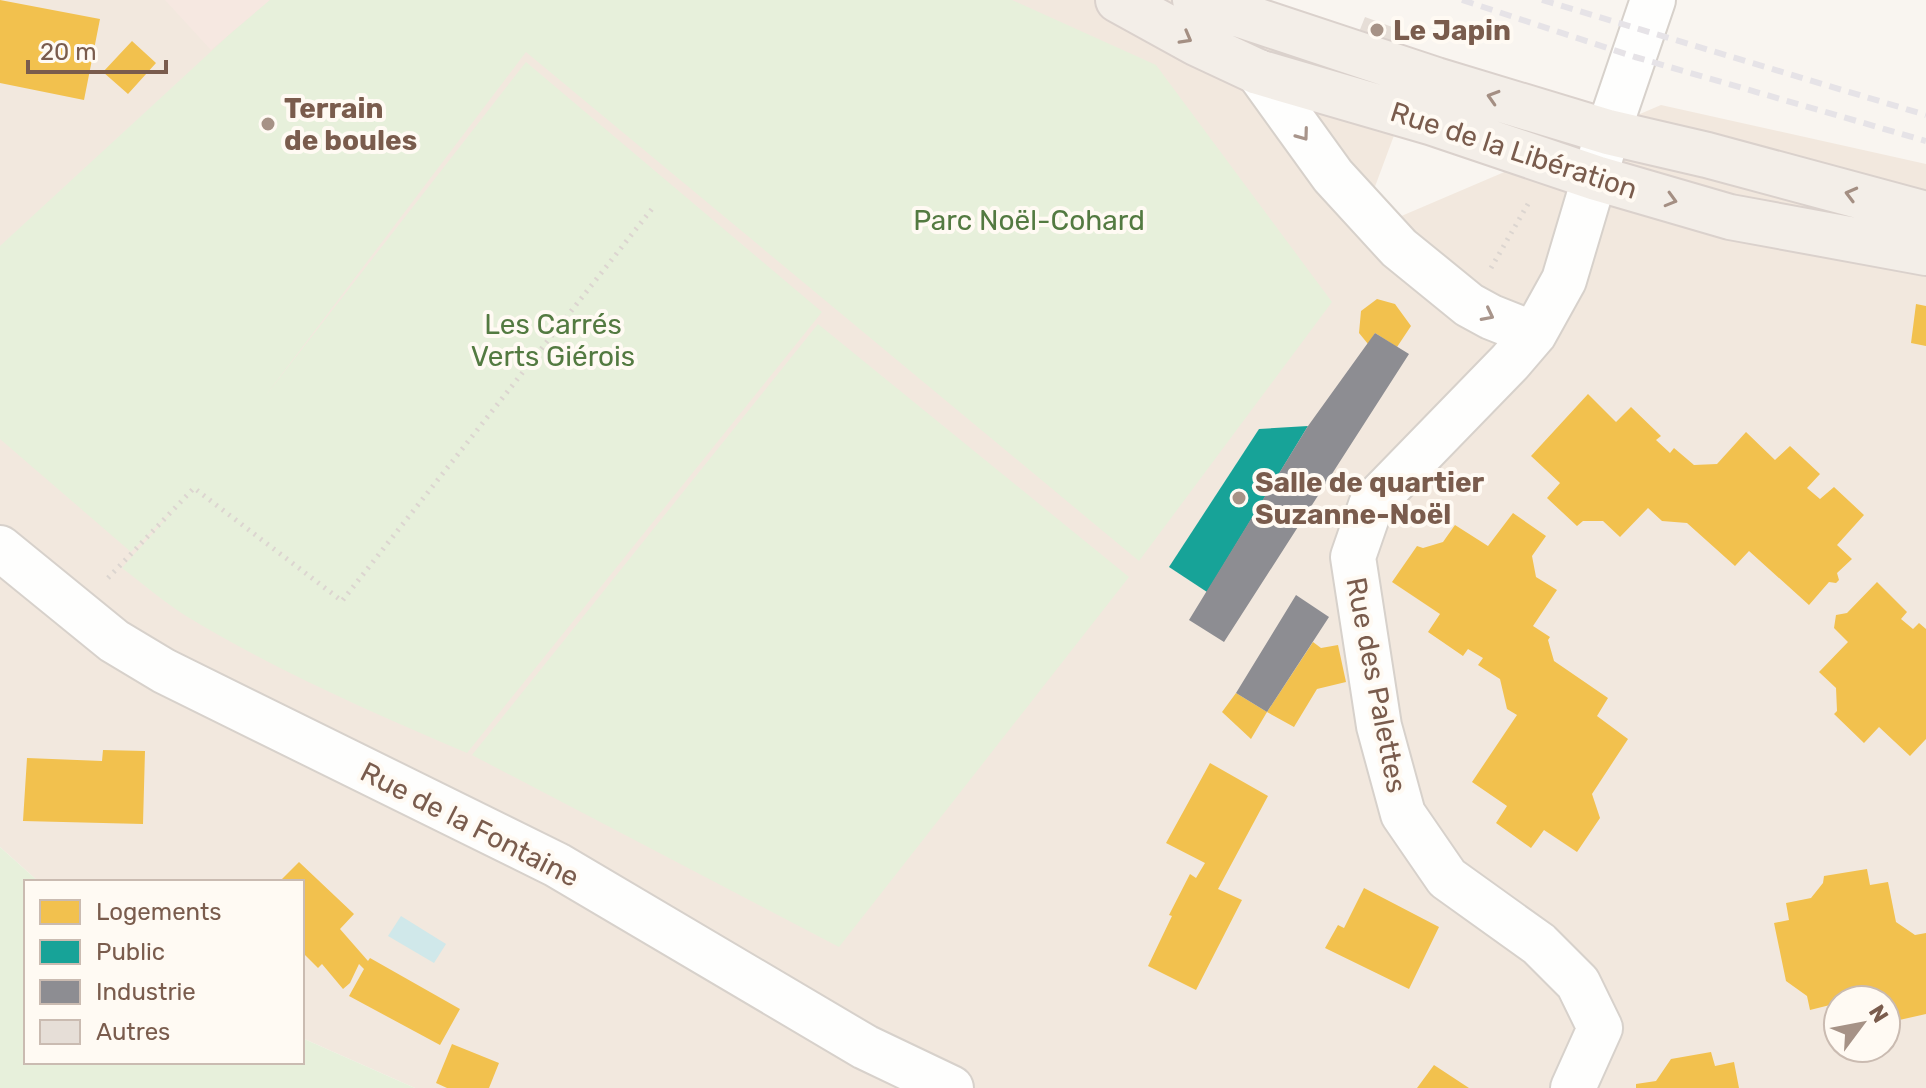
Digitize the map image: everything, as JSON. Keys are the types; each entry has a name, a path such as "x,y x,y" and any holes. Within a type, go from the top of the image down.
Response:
{"main road":[{"name":"Rue de la Libération","path":"1118,0 1196,43 1258,72 1433,123 1596,178 1730,217 1926,253"},
{"name":"Rue de la Libération","path":"1195,0 1424,76 1608,132 1707,155 1926,214"}],"street":[{"name":"Rue des Palettes","path":"1573,1088 1600,1028 1578,983 1539,944 1447,878 1403,814 1379,726 1353,557 1371,505 1510,362 1534,334 1564,280 1608,132 1653,0"},
{"path":"1258,72 1333,176 1399,248 1469,305 1534,334"},
{"name":"Rue de la Fontaine","path":"0,548 114,641 164,671 557,865 865,1047 951,1088"}],"path":[{"path":"1469,305 1554,164"},
{"path":"77,611 194,488 342,601 655,205"}],"shaded area":[{"path":"0,0 1202,0 1399,122 1357,235 1661,105 1926,164 1926,1088 415,1088 304,1039 304,880 37,880 0,847"},
{"path":"165,0 270,0 211,50"}],"green space":[{"name":"Parc Noël-Cohard","path":"270,0 1012,0 1156,65 1332,302 1139,561 526,52 263,399 526,62 822,312 467,753 359,706 254,654 186,616 122,568 178,505 131,552 0,439 0,246"},
{"path":"818,324 1129,577 839,947 472,755"},
{"path":"0,847 37,880 24,880 24,1064 304,1064 304,1039 415,1088 0,1088"}],"water":[{"path":"401,916 446,944 434,963 388,936"}],"building: Logements":[{"path":"0,0 100,19 84,100 0,83"},
{"path":"132,41 156,63 128,94 103,72"},
{"path":"1377,299 1395,304 1411,326 1397,347 1375,333 1368,344 1359,333 1361,311"},
{"path":"1916,304 1926,306 1926,346 1911,343"},
{"path":"1588,394 1616,422 1631,407 1661,436 1656,440 1670,453 1674,448 1694,465 1717,464 1746,432 1775,460 1790,446 1820,474 1807,488 1820,499 1834,487 1864,515 1837,545 1852,559 1837,573 1839,580 1829,582 1809,605 1749,551 1735,566 1687,523 1662,521 1648,508 1620,537 1603,521 1583,521 1577,526 1547,498 1560,483 1531,456"},
{"path":"1513,513 1546,536 1532,556 1536,577 1557,590 1533,626 1550,637 1548,640 1554,661 1608,698 1597,716 1628,739 1592,794 1600,818 1577,852 1544,830 1531,848 1496,823 1507,806 1472,782 1517,715 1507,709 1500,679 1478,665 1483,658 1468,649 1463,656 1428,632 1440,614 1392,582 1417,546 1423,548 1443,542 1455,525 1488,546"},
{"path":"1877,582 1907,612 1901,619 1913,629 1919,623 1926,629 1926,739 1910,756 1879,727 1864,743 1834,714 1837,711 1836,688 1819,672 1848,642 1834,628 1836,615 1847,613"},
{"path":"1313,642 1321,648 1338,645 1346,682 1317,689 1294,727 1267,712"},
{"path":"1236,693 1267,712 1251,739 1222,712"},
{"path":"103,750 145,751 143,824 23,821 27,758 102,761"},
{"path":"1210,763 1268,796 1218,889 1242,900 1196,990 1148,966 1190,874 1196,878 1205,863 1166,843"},
{"path":"299,862 354,914 340,929 368,961 370,958 460,1009 440,1045 349,996 364,969 359,964 350,983 343,989 322,964 318,968 304,954 304,880 281,880"},
{"path":"1867,869 1870,885 1888,882 1896,922 1915,935 1926,933 1926,1014 1902,1019 1902,984 1822,984 1822,1007 1810,1010 1807,996 1786,981 1774,923 1789,920 1786,903 1811,898 1823,883 1824,876"},
{"path":"1364,888 1439,927 1409,989 1325,948 1338,925 1344,928"},
{"path":"452,1044 499,1063 489,1088 447,1088 436,1083"},
{"path":"1711,1052 1715,1066 1734,1062 1739,1088 1636,1088 1636,1084 1656,1081 1671,1059"},
{"path":"1434,1065 1469,1088 1417,1088"}],"building: Public":[{"name":"Salle de quartier Suzanne-Noël","path":"1308,426 1207,592 1169,567 1259,429"}],"building: Industrie":[{"path":"1375,333 1409,354 1224,642 1189,620 1308,426"},
{"path":"1296,595 1329,617 1267,712 1236,693"}],"building: Autres":[{"name":"Le Japin","path":"1365,17 1395,28 1390,42 1359,32"}],"railway":[{"path":"1462,0 1635,57 1926,141"},
{"path":"1542,0 1926,115"}],"place":[{"name":"Le Japin","path":"1377,30"},
{"name":"Terrain de boules","path":"268,124"},
{"name":"Salle de quartier Suzanne-Noël","path":"1239,498"}],"park label":[{"name":"Les Carrés Verts Giérois","path":"553,340"}]}
